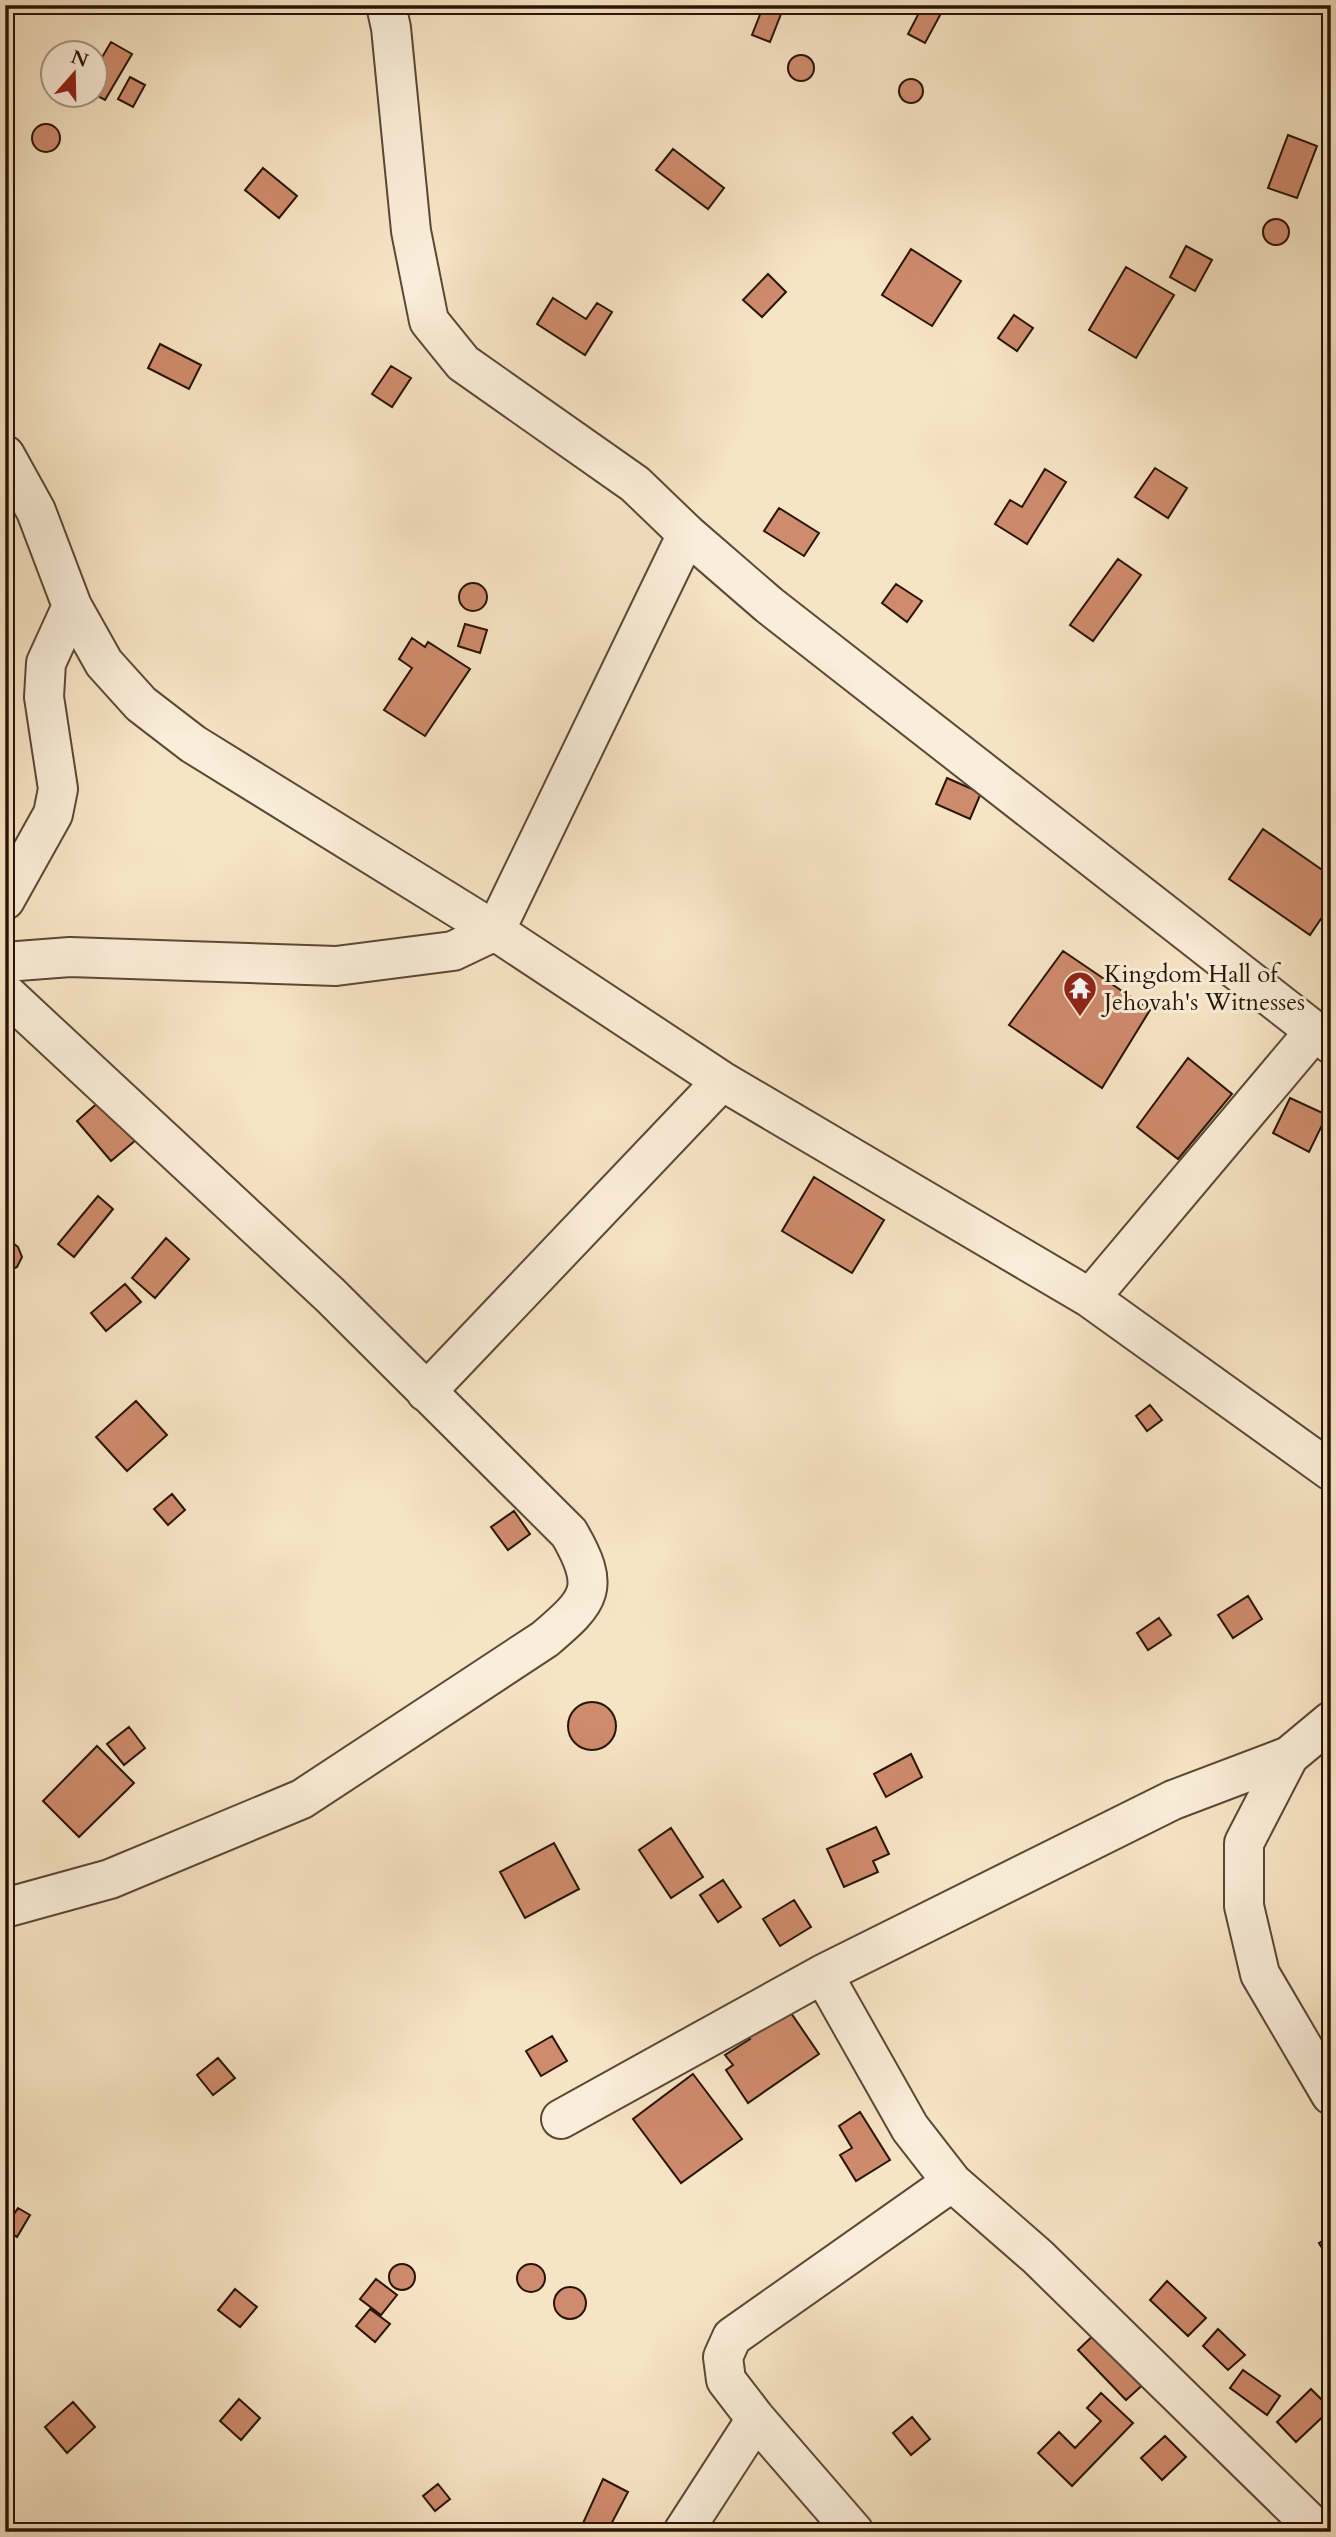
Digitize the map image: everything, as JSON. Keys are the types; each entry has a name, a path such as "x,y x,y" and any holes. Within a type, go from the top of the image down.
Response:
{"street":[{"path":"386,5 411,231 429,321 463,363 635,484 687,534 769,605 1322,1038 1090,1298"},
{"path":"5,455 36,511 72,606 104,663 141,704 192,744 495,931 722,1081 1090,1298 1331,1471"},
{"path":"5,962 70,957 336,966 453,951 495,931 687,534"},
{"path":"5,900 53,814 58,789 44,698 46,663 72,606"},
{"path":"5,993 330,1295 569,1533 585,1560 589,1586 576,1612 545,1639 302,1799 110,1879 5,1908"},
{"path":"426,1392 722,1081"},
{"path":"561,2119 748,2013 823,1974 1173,1800 1289,1756 1331,1721"},
{"path":"1289,1756 1244,1843 1244,1906 1260,1974 1331,2095"},
{"path":"823,1974 910,2129 952,2182 1057,2275 1319,2532"},
{"path":"854,2532 756,2419 726,2380 723,2357 732,2337 952,2182"},
{"path":"683,2532 756,2419"}],"building":[{"path":"923,5 945,6 925,43 908,34"},
{"path":"763,7 781,14 770,42 752,35"},
{"path":"111,42 132,54 108,95 108,47"},
{"path":"801,55 811,58 814,68 811,78 801,81 791,78 788,68 791,58"},
{"path":"130,77 145,85 133,107 118,99"},
{"path":"911,79 919,83 923,91 919,99 911,103 903,99 899,91 903,83"},
{"path":"46,124 56,128 60,138 56,148 46,152 36,148 32,138 36,128"},
{"path":"1288,135 1317,146 1297,198 1268,188"},
{"path":"673,149 724,188 708,209 656,170"},
{"path":"263,168 297,196 279,218 245,190"},
{"path":"1276,219 1285,223 1289,232 1285,241 1276,245 1267,241 1263,232 1267,223"},
{"path":"1186,246 1212,260 1195,291 1170,277"},
{"path":"911,249 961,281 932,326 882,295"},
{"path":"1126,267 1174,295 1136,358 1089,330"},
{"path":"768,274 786,292 762,317 743,300"},
{"path":"553,298 586,319 597,303 612,312 585,355 537,324"},
{"path":"1014,315 1033,328 1017,351 998,338"},
{"path":"160,344 201,365 189,389 148,368"},
{"path":"391,366 411,378 392,407 372,394"},
{"path":"1155,468 1187,488 1168,518 1135,497"},
{"path":"1045,469 1066,482 1027,544 995,524 1010,500 1022,507"},
{"path":"779,508 819,533 804,556 764,531"},
{"path":"1118,559 1141,575 1093,641 1070,625"},
{"path":"473,583 483,587 487,597 483,607 473,611 463,607 459,597 463,587"},
{"path":"896,584 922,601 907,622 882,603"},
{"path":"465,624 487,630 480,653 458,646"},
{"path":"412,638 425,647 428,642 470,669 425,736 384,710 412,668 399,659"},
{"path":"947,778 981,793 970,819 936,804"},
{"path":"1263,829 1331,876 1331,904 1310,935 1229,879"},
{"name":"Kingdom Hall of Jehovah's Witnesses","path":"1063,951 1150,1010 1102,1088 1009,1025"},
{"path":"1188,1058 1232,1094 1178,1159 1137,1127"},
{"path":"1290,1098 1327,1115 1309,1152 1273,1133"},
{"path":"101,1100 136,1140 111,1161 77,1121"},
{"path":"814,1177 884,1220 852,1273 782,1231"},
{"path":"98,1196 113,1209 74,1257 58,1244"},
{"path":"166,1238 189,1259 155,1298 132,1278"},
{"path":"5,1242 18,1247 22,1257 17,1267 6,1272"},
{"path":"125,1284 141,1302 106,1331 91,1313"},
{"path":"136,1401 167,1435 127,1471 96,1437"},
{"path":"1150,1405 1162,1420 1147,1431 1136,1416"},
{"path":"172,1494 185,1510 168,1525 154,1509"},
{"path":"514,1511 530,1534 508,1550 491,1527"},
{"path":"1248,1596 1262,1619 1233,1638 1218,1615"},
{"path":"1159,1618 1171,1635 1148,1650 1137,1633"},
{"path":"592,1702 601,1703 609,1709 615,1717 615,1735 609,1743 601,1749 592,1750 583,1749 575,1743 569,1735 568,1726 569,1717 575,1709 583,1703"},
{"path":"129,1727 145,1748 124,1765 107,1744"},
{"path":"97,1746 134,1783 79,1837 43,1801"},
{"path":"911,1754 922,1777 886,1797 874,1774"},
{"path":"876,1827 889,1854 873,1861 878,1872 844,1887 827,1849"},
{"path":"671,1828 703,1877 671,1898 639,1850"},
{"path":"554,1843 579,1889 525,1918 500,1872"},
{"path":"723,1880 741,1907 718,1922 700,1895"},
{"path":"794,1900 811,1927 780,1946 763,1919"},
{"path":"789,2010 819,2054 748,2103 726,2070 733,2065 725,2055 750,2039 744,2031"},
{"path":"552,2036 567,2061 541,2076 526,2051"},
{"path":"218,2058 235,2078 213,2095 197,2075"},
{"path":"693,2074 742,2139 681,2183 633,2119"},
{"path":"860,2112 890,2160 856,2181 840,2155 852,2148 839,2126"},
{"path":"18,2208 30,2215 17,2237 5,2228"},
{"path":"1331,2236 1331,2263 1319,2243"},
{"path":"402,2264 412,2267 415,2277 412,2287 402,2290 392,2287 389,2277 392,2267"},
{"path":"531,2264 541,2268 545,2278 541,2288 531,2292 521,2288 517,2278 521,2268"},
{"path":"376,2279 397,2295 381,2315 360,2299"},
{"path":"1167,2281 1206,2318 1188,2336 1150,2300"},
{"path":"570,2287 581,2292 586,2303 581,2314 570,2319 559,2314 554,2303 559,2292"},
{"path":"235,2289 257,2307 240,2327 218,2310"},
{"path":"370,2309 390,2324 375,2342 356,2326"},
{"path":"1218,2329 1245,2355 1228,2370 1203,2346"},
{"path":"1099,2330 1148,2380 1126,2400 1078,2350"},
{"path":"1243,2370 1280,2396 1267,2415 1230,2388"},
{"path":"1311,2389 1331,2409 1296,2442 1277,2422"},
{"path":"1101,2393 1133,2423 1072,2486 1038,2453 1059,2432 1075,2448 1101,2421 1087,2408"},
{"path":"239,2399 260,2418 241,2440 220,2421"},
{"path":"73,2402 95,2427 67,2453 45,2427"},
{"path":"912,2417 930,2439 911,2455 893,2433"},
{"path":"1165,2436 1186,2457 1162,2480 1141,2458"},
{"path":"603,2479 628,2492 607,2532 579,2532"},
{"path":"438,2484 450,2499 435,2511 423,2496"}],"place":[{"name":"Kingdom Hall of Jehovah's Witnesses","path":"1080,1018"}]}
